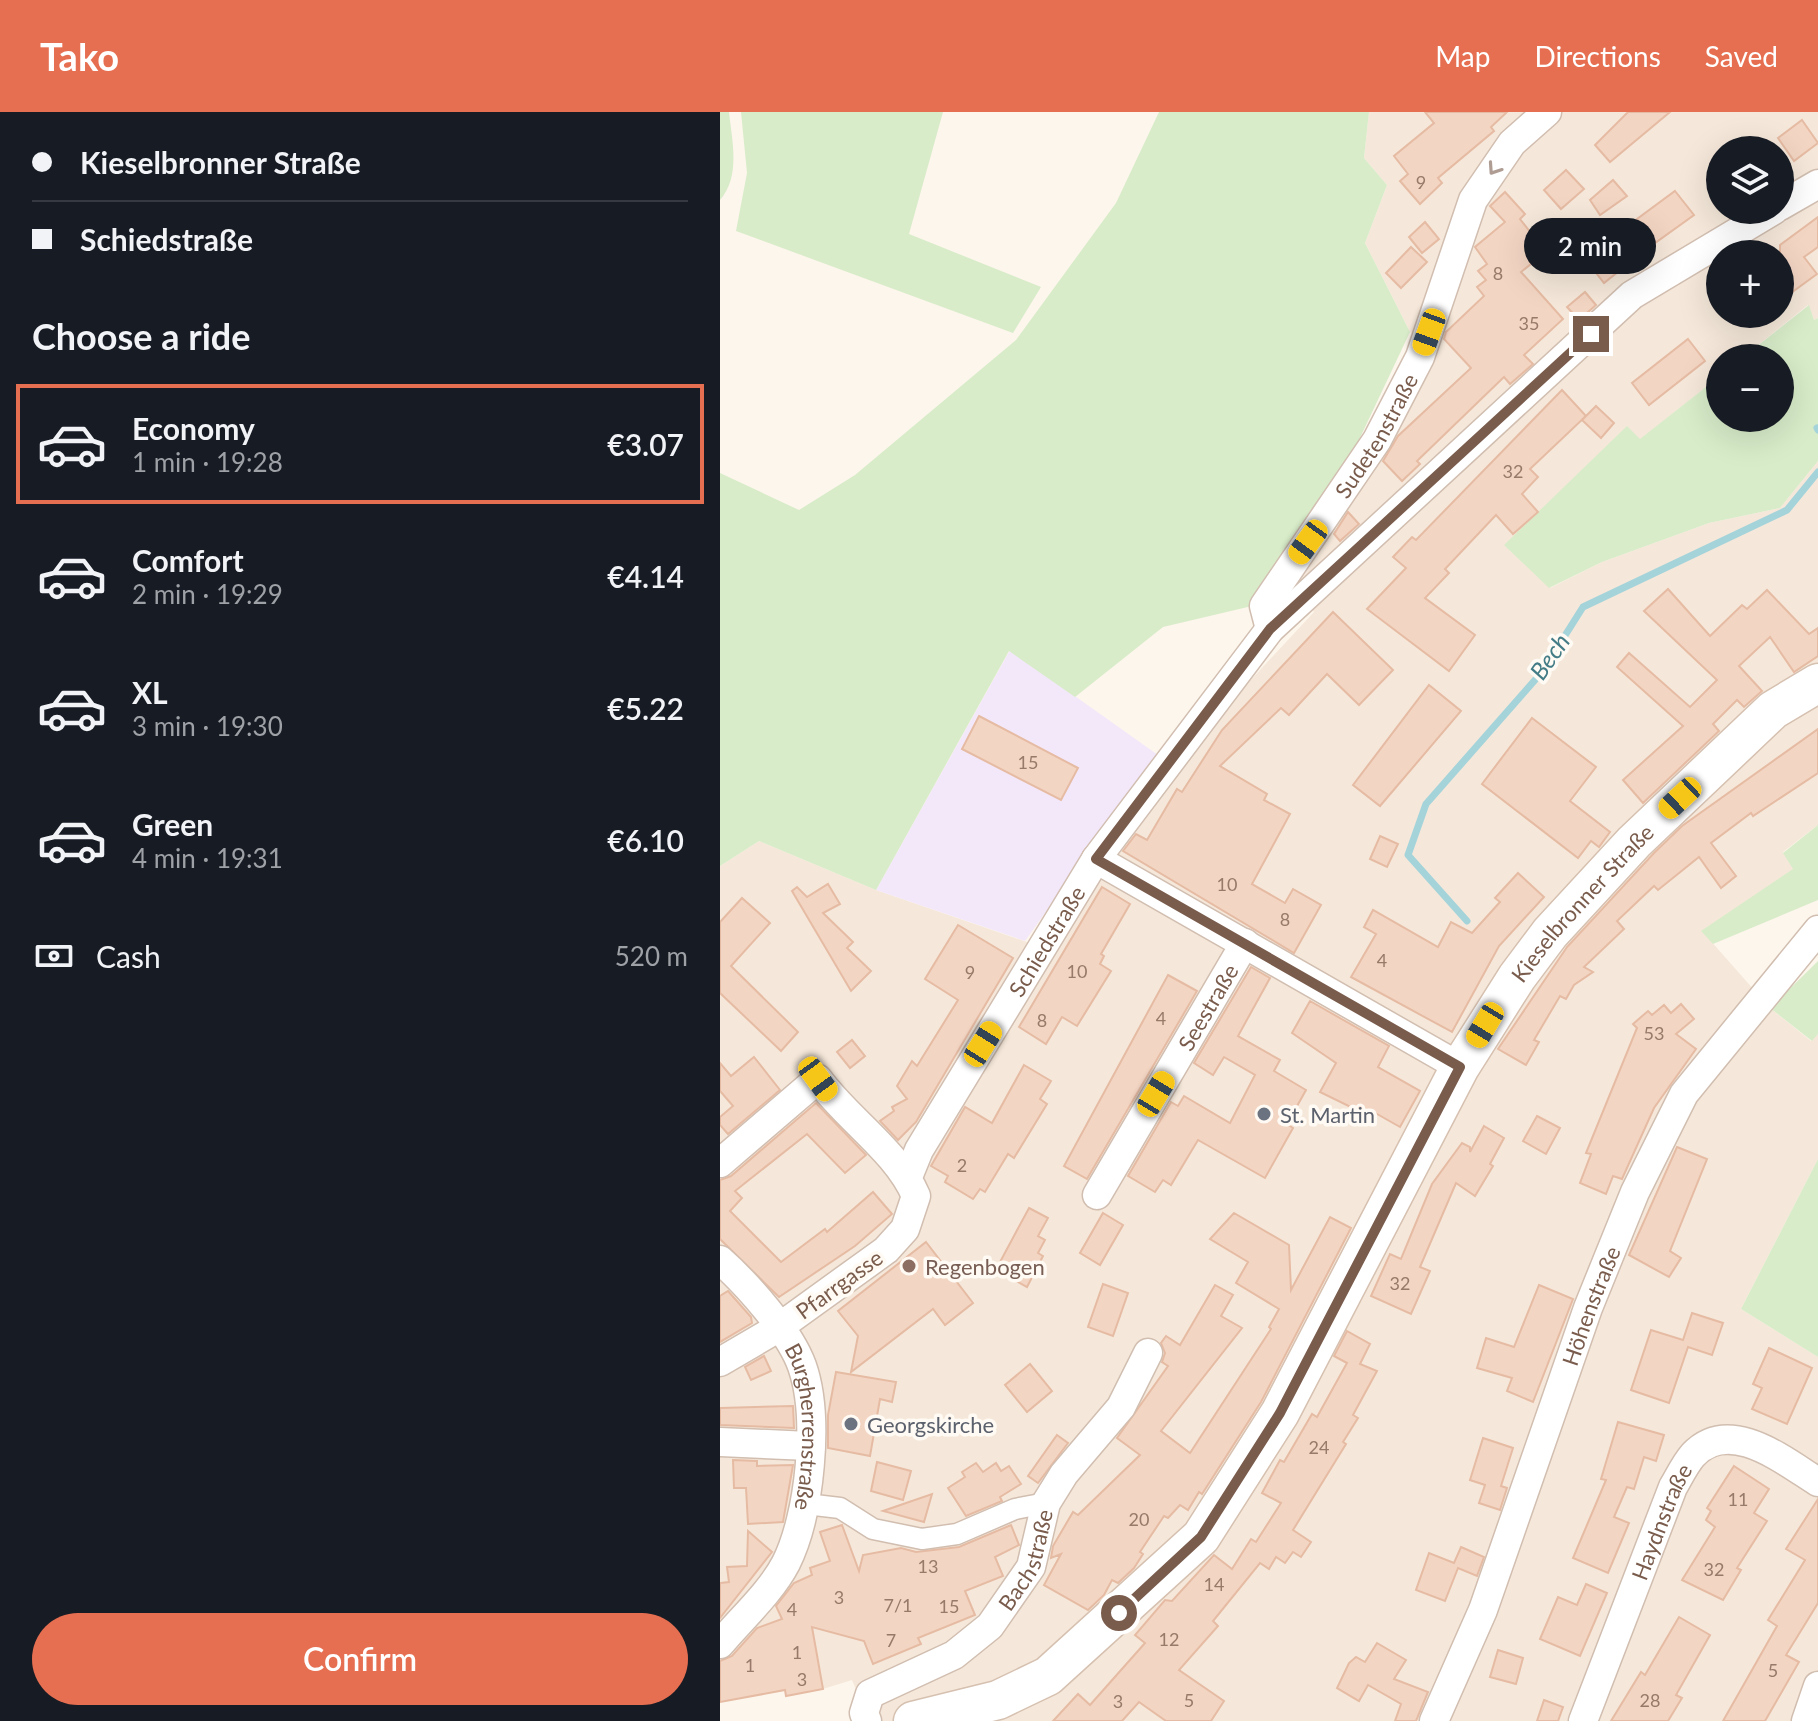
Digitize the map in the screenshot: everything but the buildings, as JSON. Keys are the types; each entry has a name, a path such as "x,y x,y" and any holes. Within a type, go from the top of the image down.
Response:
{"main road":[{"name":"Kieselbronner Straße","path":"913,1721 1001,1710 1048,1676 1201,1537 1280,1413 1460,1067 1517,977 1550,933 1634,842 1773,710 1818,683"}],"street":[{"name":"Sudetenstraße","path":"1267,618 1377,440 1420,357 1473,200 1512,143 1547,112"},
{"path":"1794,198 1818,184"},
{"name":"Schiedstraße","path":"908,1177 919,1150 1096,859 1267,618 1632,295 1751,224"},
{"path":"1096,859 1460,1067"},
{"name":"Höhenstraße","path":"1434,1721 1483,1610 1588,1308 1635,1192 1684,1094 1818,930"},
{"name":"Seestraße","path":"1097,1195 1245,943"},
{"path":"720,1163 818,1079 835,1102 908,1177"},
{"name":"Pfarrgasse","path":"720,1362 778,1328 886,1250 905,1229 916,1196 908,1177"},
{"name":"Burgherrenstraße","path":"720,1260 742,1279 802,1364 809,1400 806,1504 785,1566 720,1644"},
{"name":"Bachstraße","path":"867,1721 864,1713 870,1694 954,1655 990,1626 1031,1567 1046,1503 1064,1474 1121,1407 1148,1353"},
{"name":"Haydnstraße","path":"1583,1721 1673,1487 1694,1453 1725,1439 1754,1443 1818,1482"},
{"path":"720,1442 809,1446"},
{"path":"806,1504 840,1508 873,1529 922,1539 957,1534 1015,1509 1046,1503"},
{"path":"1806,1721 1818,1686"}],"shaded area":[{"path":"1369,112 1818,112 1818,318 1814,320 1808,305 1794,316 1794,240 1706,240 1706,328 1779,328 1759,344 1706,344 1706,387 1640,440 1626,427 1550,588 1602,562 1709,523 1780,508 1818,461 1818,825 1783,852 1794,869 1702,931 1770,1008 1811,1041 1818,1034 1818,1159 1741,1309 1818,1357 1818,1721 869,1721 852,1680 823,1689 785,1690 720,1702 720,866 759,841 876,890 1053,951 1128,834 1233,699 1314,612 1292,580 1433,341 1410,332 1365,243 1387,185 1364,158"},
{"path":"1010,650 1158,755 1025,941 876,890"}],"green space":[{"path":"720,112 729,112 734,158 731,180 720,200"},
{"path":"741,112 943,112 909,234 1041,287 1013,333 736,231 747,173"},
{"path":"1159,112 1369,112 1364,158 1387,185 1365,243 1410,332 1358,442 1252,606 1163,627 1075,697 1009,651 876,890 759,841 720,866 720,473 799,510 855,475 1016,340 1116,203"},
{"path":"1809,305 1814,320 1818,318 1818,461 1780,508 1709,523 1602,562 1549,588 1504,545 1627,426 1640,439 1706,387 1706,432 1794,432 1794,344 1760,344 1780,328 1794,328 1794,317"},
{"path":"1818,825 1818,900 1713,944 1701,931 1793,869 1783,853"},
{"path":"1818,961 1818,1034 1812,1041 1770,1008"},
{"path":"1818,1159 1818,1357 1741,1309"}],"waterway":[{"name":"Bech","path":"1467,921 1408,855 1426,804 1542,672 1583,607 1787,510 1818,472"}],"place":[{"name":"St. Martin","path":"1264,1114"},
{"name":"Regenbogen","path":"909,1266"},
{"name":"Georgskirche","path":"851,1424"}],"route":[{"path":"1119,1613 1201,1537 1280,1413 1460,1067 1096,859 1270,629 1591,334"}]}
